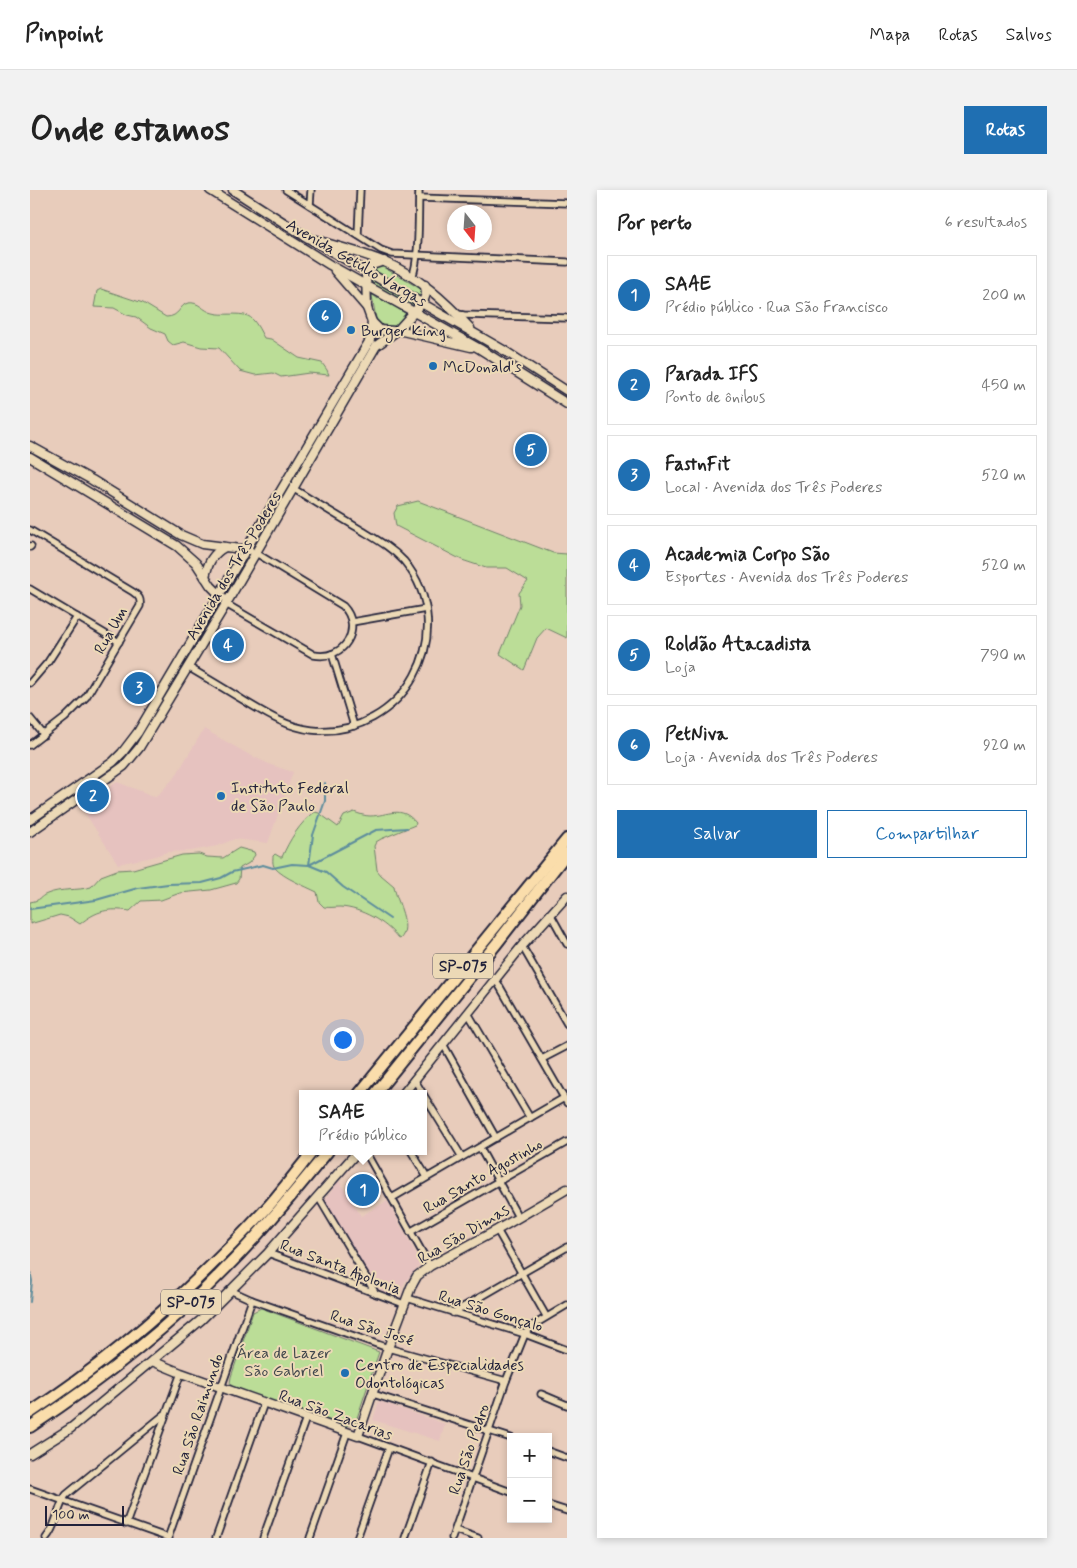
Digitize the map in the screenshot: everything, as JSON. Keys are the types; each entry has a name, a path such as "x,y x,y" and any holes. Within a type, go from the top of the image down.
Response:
{"highway":[{"path":"548,869 567,833"},
{"name":"SP-075","path":"378,1090 497,943 567,839"},
{"name":"SP-075","path":"362,1090 548,869 567,853"},
{"path":"548,869 567,857"},
{"name":"SP-075","path":"30,1413 101,1362 166,1309 266,1209 310,1155"},
{"name":"SP-075","path":"30,1427 109,1372 170,1321 224,1270 276,1215 325,1155"}],"street":[{"name":"Avenida Getúlio Vargas","path":"210,190 330,265 480,349 567,404"},
{"name":"Avenida Getúlio Vargas","path":"233,190 303,235 478,336 567,391"},
{"path":"286,190 386,252 416,256 567,262"},
{"path":"310,205 311,190"},
{"path":"358,235 360,190"},
{"path":"412,277 415,271 419,190"},
{"path":"419,198 567,203"},
{"name":"Avenida Getúlio Vargas","path":"303,235 384,261 412,277 425,285 478,336"},
{"path":"384,261 372,265 366,272 367,308 372,322 380,330 396,330 480,349"},
{"path":"330,265 367,308"},
{"name":"Avenida dos Três Poderes","path":"30,832 113,774 128,762 139,748 226,604 376,346 396,330 420,304 425,297 425,285"},
{"path":"456,313 464,315 567,318"},
{"name":"Avenida dos Três Poderes","path":"30,820 104,769 122,753 141,727 370,340 372,322"},
{"path":"30,446 92,480 181,535 202,544 246,549 256,553 340,603 346,609 352,622 349,640 340,650 332,654 324,656 310,654 226,604 196,563 178,546 30,457"},
{"path":"188,667 285,724 302,729 320,731 354,726 378,715 404,691 414,676 422,659 427,623 426,609 415,578 392,549 294,488"},
{"name":"Rua Um","path":"30,530 138,596 140,606 86,697 73,711 30,744"},
{"path":"205,577 211,557 218,550 226,546"},
{"path":"31,591 119,642"},
{"path":"352,622 426,609"},
{"path":"30,683 48,662 77,617"},
{"path":"332,654 354,726"},
{"path":"30,718 44,735"},
{"path":"406,1090 522,946 567,896"},
{"path":"551,915 567,944"},
{"path":"522,946 567,1024"},
{"path":"392,1198 530,1118 566,1101 496,980"},
{"path":"468,1013 530,1118"},
{"path":"443,1044 496,1138"},
{"path":"542,1059 567,1046"},
{"path":"414,1079 421,1090"},
{"path":"427,1101 462,1158"},
{"name":"Rua Santo Agostinho","path":"410,1232 567,1142"},
{"path":"480,1148 518,1218"},
{"path":"30,1454 71,1428 201,1320 268,1254 355,1155"},
{"path":"367,1155 430,1266"},
{"path":"413,1155 426,1177"},
{"name":"Rua São Dimas","path":"358,1436 405,1301 417,1276 430,1266 567,1189"},
{"path":"318,1198 376,1294"},
{"path":"497,1230 546,1316"},
{"path":"453,1313 567,1247"},
{"name":"Rua Santa Apolonia","path":"268,1254 376,1294 405,1301"},
{"name":"Rua São José","path":"232,1291 252,1300 388,1348 506,1381"},
{"name":"Rua São Raimundo","path":"169,1538 252,1300"},
{"name":"Rua São Gonçalo","path":"405,1301 525,1334 567,1350"},
{"name":"Rua São Pedro","path":"452,1538 506,1381 525,1334 532,1326 546,1316 567,1305"},
{"name":"Rua São Zacarias","path":"152,1361 507,1491"},
{"path":"126,1524 181,1373"},
{"path":"373,1394 507,1437"},
{"path":"541,1394 567,1405"},
{"path":"216,1538 264,1403"},
{"path":"46,1538 52,1530 62,1501 72,1490 165,1414"},
{"path":"263,1538 306,1418"},
{"path":"310,1538 348,1433"},
{"path":"357,1538 389,1448"},
{"path":"552,1452 567,1458"},
{"path":"405,1538 432,1462"},
{"path":"30,1489 169,1538"},
{"path":"552,1506 567,1511"},
{"path":"455,1530 478,1538"}],"shaded area":[{"name":"Instituto Federal de São Paulo","path":"204,729 248,754 271,765 293,772 268,843 235,839 217,846 191,851 167,852 118,864 81,807 82,805 117,782 156,797 175,777"},
{"path":"339,1181 361,1216 387,1201 419,1259 419,1266 405,1282 398,1297 379,1289 324,1200"},
{"path":"379,1401 445,1424 440,1441 373,1420"}],"green space":[{"path":"381,266 421,289 423,292 421,299 372,271"},
{"path":"371,280 414,303 413,305 411,306 373,285"},
{"path":"101,289 143,303 166,317 174,315 188,303 198,305 213,313 248,316 255,322 264,338 271,339 299,358 322,363 329,375 309,373 281,377 273,373 255,375 240,371 219,348 201,347 184,342 173,345 168,341 165,334 151,328 136,317 127,315 114,308 94,307 97,291"},
{"path":"373,295 378,299 378,295 406,314 397,326 390,329 377,324"},
{"path":"418,501 553,553 567,554 567,638 546,628 537,638 524,670 500,654 520,605 519,593 528,581 507,568 486,568 462,560 396,526 394,513 398,506"},
{"path":"315,812 338,827 344,816 354,812 362,815 377,816 400,812 410,817 416,823 381,839 374,846 377,870 394,886 403,914 405,928 404,934 400,939 380,921 364,913 348,908 324,907 319,902 317,892 289,878 275,868 273,856 275,854 282,857 304,821"},
{"path":"239,848 254,852 255,855 249,863 240,868 239,879 236,883 211,890 180,893 161,900 141,901 130,911 104,911 80,924 69,917 60,915 30,924 30,902 47,894 91,887 101,876 117,870 133,869 182,855 199,854 207,857 223,858"},
{"name":"Área de Lazer São Gabriel","path":"261,1308 379,1352 355,1424 346,1426 232,1387 230,1383 231,1377 253,1312"}],"waterway":[{"path":"309,865 313,835 325,801 325,783"},
{"path":"309,865 376,830 407,828"},
{"path":"30,909 96,900 138,888 168,884 202,883 221,878 232,872 263,865 273,868 292,864 309,865 326,872 343,887 390,919"},
{"path":"30,1271 32,1281 30,1302"}],"place":[{"name":"PetNiva","path":"325,316"},
{"name":"Burger King","path":"351,330"},
{"name":"McDonald's","path":"433,366"},
{"name":"Roldão Atacadista","path":"531,450"},
{"name":"Academia Corpo São","path":"228,645"},
{"name":"FastnFit","path":"139,688"},
{"name":"Parada IFS","path":"93,796"},
{"name":"Instituto Federal de São Paulo","path":"221,796"},
{"name":"SAAE","path":"363,1190"},
{"name":"Centro de Especialidades Odontológicas","path":"345,1373"}]}
